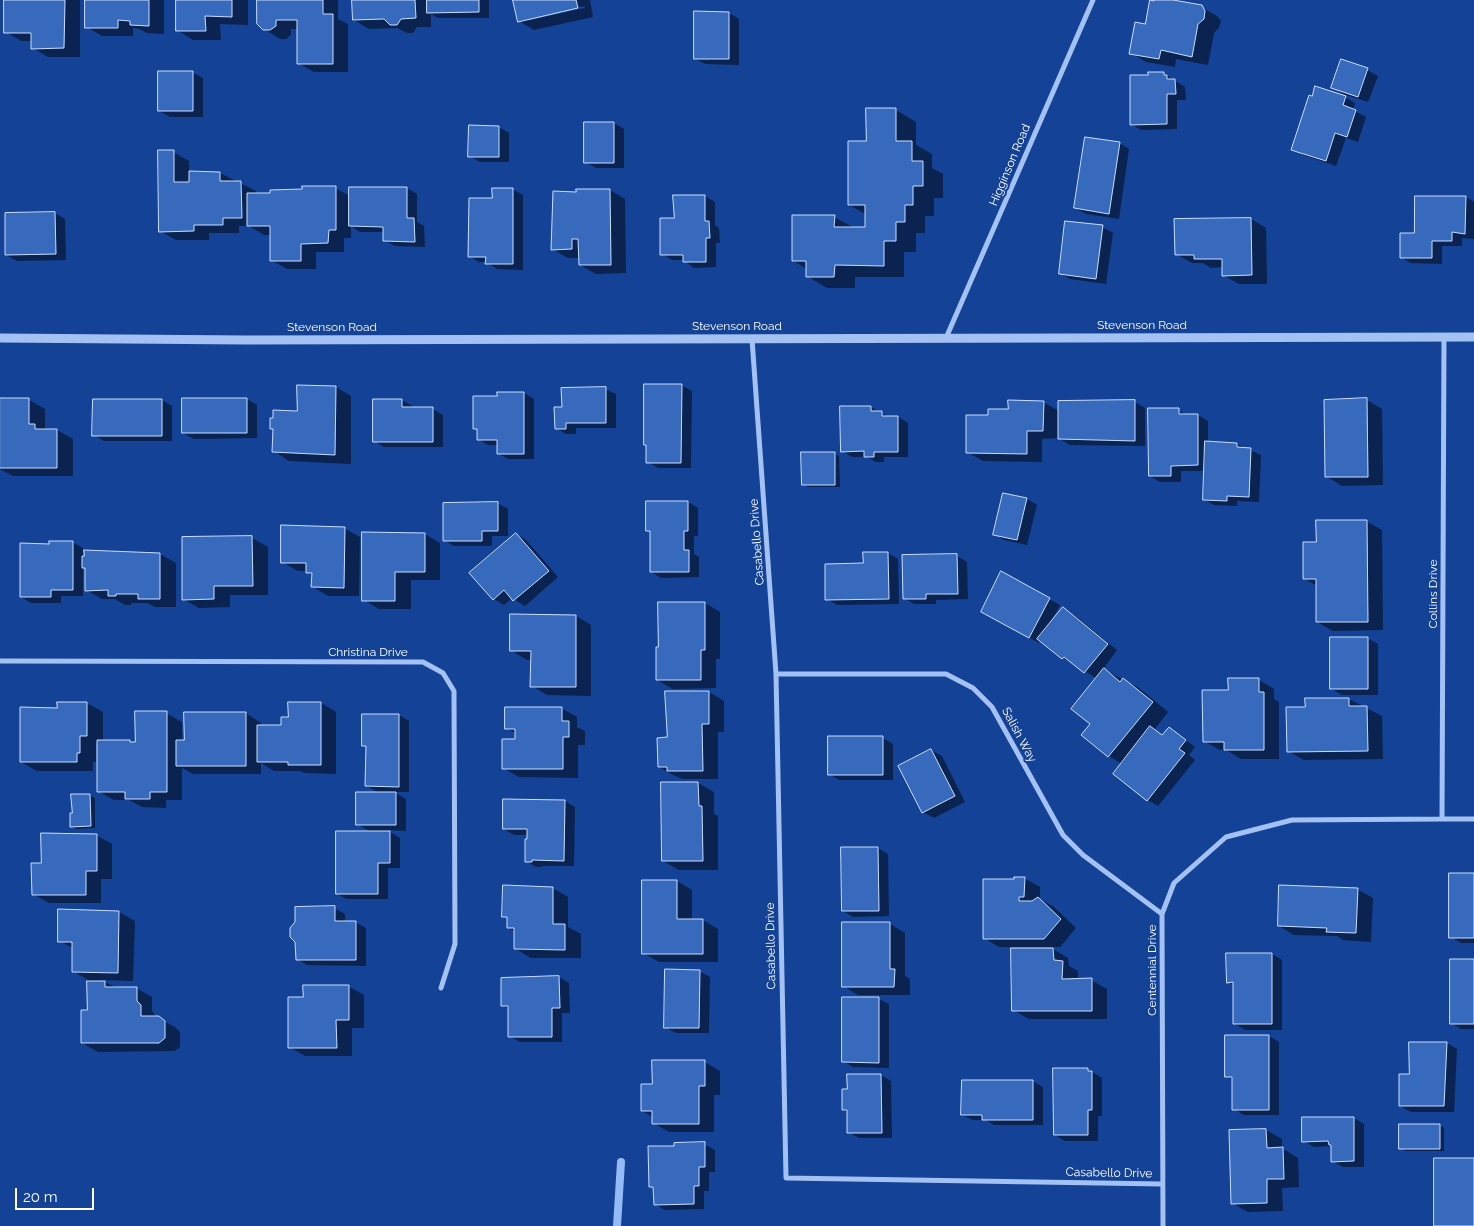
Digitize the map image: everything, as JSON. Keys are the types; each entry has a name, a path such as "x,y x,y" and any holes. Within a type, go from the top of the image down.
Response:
{"street":[{"name":"Higginson Road","path":"946,338 1093,0"},
{"name":"Collins Drive","path":"1442,819 1444,337"},
{"name":"Stevenson Road","path":"0,338 236,340 1474,337"},
{"name":"Casabello Drive","path":"752,339 776,674 786,1178 1162,1184"},
{"name":"Christina Drive","path":"0,660 423,662 443,673 454,691 455,944 441,988"},
{"name":"Salish Way","path":"776,674 946,674 973,688 992,706 1062,835 1083,855 1162,914"},
{"path":"1442,819 1474,819"},
{"name":"Centennial Drive","path":"1163,1226 1162,914 1174,883 1226,837 1292,820 1442,819"}],"building":[{"path":"4,0 65,0 64,48 31,49 31,33 4,33"},
{"path":"85,0 149,0 149,26 130,25 130,21 118,20 118,28 85,28"},
{"path":"176,0 232,0 232,17 205,16 206,31 176,31"},
{"path":"257,0 323,0 323,14 333,14 333,64 297,64 297,20 276,20 276,26 270,30 263,30 257,24"},
{"path":"352,0 415,0 416,18 401,19 397,25 390,25 384,19 353,20"},
{"path":"427,0 479,0 479,12 427,13"},
{"path":"513,0 576,0 578,8 518,22"},
{"path":"1150,0 1173,0 1202,5 1205,11 1204,19 1198,24 1192,57 1161,50 1159,59 1129,54 1135,22 1145,24"},
{"path":"694,11 729,12 729,59 694,59"},
{"path":"1341,59 1368,68 1358,97 1331,88"},
{"path":"158,71 193,71 193,111 158,111"},
{"path":"1148,72 1164,72 1164,75 1167,75 1167,79 1175,79 1176,94 1167,94 1167,124 1130,125 1130,75 1148,75"},
{"path":"1315,86 1346,96 1343,105 1356,110 1347,137 1335,133 1326,161 1291,150 1309,95 1312,96"},
{"path":"866,108 896,108 896,141 912,141 912,161 923,161 923,186 913,186 913,205 905,205 905,222 896,222 896,241 884,241 884,266 835,265 834,277 806,277 806,261 792,261 792,215 835,215 834,227 865,227 865,205 848,205 848,141 866,141"},
{"path":"584,122 614,122 614,163 584,163"},
{"path":"469,125 499,126 499,157 468,157"},
{"path":"1085,137 1120,142 1109,214 1074,208"},
{"path":"158,150 174,150 174,182 189,182 189,171 220,172 220,181 241,181 242,218 223,218 223,225 194,225 194,231 159,232"},
{"path":"302,186 336,186 336,230 329,230 328,243 301,244 301,261 270,261 270,226 247,226 247,193 270,193 270,190 302,189"},
{"path":"349,187 407,187 407,218 414,218 415,242 383,241 383,227 349,226"},
{"path":"492,188 513,188 513,264 485,264 486,257 468,257 469,198 492,198"},
{"path":"576,189 610,189 611,265 579,265 578,239 572,239 572,249 551,250 553,191 576,192"},
{"path":"673,195 705,195 705,221 709,221 710,238 706,238 706,262 683,262 683,255 660,255 660,218 674,218"},
{"path":"1415,196 1466,196 1465,234 1452,232 1452,241 1432,241 1432,258 1400,258 1400,233 1414,233"},
{"path":"55,212 56,254 5,255 5,213"},
{"path":"1251,218 1252,275 1222,276 1222,259 1194,259 1194,255 1175,255 1174,219"},
{"path":"1065,221 1103,225 1096,279 1059,274"},
{"path":"644,384 682,384 681,463 646,463 646,445 644,445"},
{"path":"297,385 336,386 335,455 272,452 273,429 270,429 270,418 273,418 273,410 297,411"},
{"path":"606,387 606,423 566,423 566,429 555,429 554,407 562,407 561,388"},
{"path":"497,392 524,392 524,454 497,454 497,440 477,440 477,429 473,429 473,396 497,396"},
{"path":"0,398 29,398 29,424 35,424 35,429 57,429 57,468 0,468"},
{"path":"182,398 247,398 247,433 182,433"},
{"path":"1367,398 1368,477 1325,477 1324,400"},
{"path":"93,399 162,399 162,436 92,436"},
{"path":"373,399 402,399 402,407 433,407 433,442 373,442"},
{"path":"1008,400 1044,401 1043,431 1027,431 1027,454 966,453 966,415 988,415 988,409 1008,409"},
{"path":"1135,400 1135,441 1058,439 1058,401"},
{"path":"840,406 871,406 871,411 882,411 882,416 898,416 898,452 874,452 874,457 864,457 864,451 841,452"},
{"path":"1148,408 1179,408 1179,414 1198,414 1198,465 1171,466 1171,476 1149,476"},
{"path":"1205,441 1237,443 1237,447 1251,448 1249,497 1227,496 1227,501 1203,500"},
{"path":"801,452 835,452 835,485 802,485"},
{"path":"1003,493 1027,498 1017,540 993,535"},
{"path":"646,501 688,501 688,531 684,531 684,550 689,550 689,572 650,572 650,531 646,531"},
{"path":"498,502 498,531 482,531 482,541 443,541 443,503"},
{"path":"1316,520 1367,520 1368,622 1316,622 1316,579 1303,579 1303,542 1316,542"},
{"path":"281,525 345,527 344,588 311,587 312,573 306,573 306,563 281,563"},
{"path":"362,532 425,533 425,572 395,572 395,601 362,601"},
{"path":"516,533 549,571 513,601 504,590 493,600 469,573"},
{"path":"252,536 253,586 214,586 214,599 182,600 182,537"},
{"path":"49,541 73,541 73,590 51,590 51,597 20,597 20,543 49,544"},
{"path":"84,550 160,553 160,599 138,599 138,594 108,596 108,590 85,591 85,568 82,568"},
{"path":"863,552 888,552 889,599 825,600 825,564 863,563"},
{"path":"957,554 958,594 926,594 926,599 903,599 902,555"},
{"path":"1001,571 1050,598 1029,638 981,612"},
{"path":"658,602 705,602 705,650 701,650 701,680 656,680"},
{"path":"1063,607 1108,644 1084,673 1064,657 1062,659 1037,639"},
{"path":"510,614 576,615 576,687 530,687 531,651 510,651"},
{"path":"1330,637 1368,637 1368,689 1330,689"},
{"path":"1104,668 1120,682 1123,678 1153,702 1108,757 1081,735 1090,724 1071,709"},
{"path":"1228,678 1259,678 1259,692 1264,692 1264,750 1224,750 1224,742 1203,742 1202,690 1228,690"},
{"path":"665,691 709,691 709,724 702,724 703,771 667,771 667,767 658,767 657,738 667,737"},
{"path":"1305,698 1349,698 1349,706 1367,706 1368,751 1287,752 1286,707 1305,707"},
{"path":"57,702 87,702 87,736 80,736 80,753 77,753 77,762 20,762 20,707 57,708"},
{"path":"288,702 321,702 321,765 288,765 288,762 257,762 257,725 281,725 281,717 288,717"},
{"path":"505,707 562,707 562,721 569,721 569,737 563,737 563,769 502,769 502,739 515,739 515,729 505,729"},
{"path":"135,711 167,711 167,792 150,792 150,799 125,799 125,792 97,792 97,740 130,740 130,742 135,742"},
{"path":"184,712 246,712 246,766 176,766 176,740 184,740"},
{"path":"362,714 399,714 399,787 365,786 366,746 362,746"},
{"path":"1150,726 1162,735 1169,727 1186,740 1179,749 1185,753 1147,801 1113,774"},
{"path":"828,736 883,736 883,775 828,775"},
{"path":"931,749 955,796 922,813 898,766"},
{"path":"661,782 698,782 699,806 702,806 703,861 662,861"},
{"path":"356,792 396,792 396,825 356,825"},
{"path":"71,794 90,794 91,826 70,827 70,813 72,813"},
{"path":"503,799 565,800 564,861 532,860 532,862 525,862 527,829 503,829"},
{"path":"336,831 390,831 390,863 378,863 378,894 336,894"},
{"path":"41,833 97,834 97,871 86,871 86,895 32,895 31,863 41,863"},
{"path":"841,847 878,847 879,911 842,911"},
{"path":"1449,873 1474,873 1474,938 1449,938"},
{"path":"1014,877 1025,877 1024,897 1019,897 1019,901 1032,901 1038,897 1061,919 1044,939 983,939 983,879 1014,879"},
{"path":"642,880 677,880 677,919 703,919 703,954 642,954"},
{"path":"503,885 553,887 553,924 565,924 565,950 514,949 514,928 507,928 507,917 502,917"},
{"path":"1279,885 1358,888 1356,933 1326,932 1327,928 1278,926"},
{"path":"335,906 335,921 356,921 356,960 296,960 295,942 290,937 290,928 295,922 295,907"},
{"path":"58,909 119,911 118,973 72,972 72,942 58,942"},
{"path":"842,922 890,922 890,969 895,969 894,987 842,987"},
{"path":"1011,948 1053,948 1054,960 1063,961 1062,979 1092,978 1092,1011 1012,1011"},
{"path":"1226,953 1272,953 1272,1024 1233,1024 1233,982 1227,983"},
{"path":"1450,959 1474,959 1474,1024 1450,1024"},
{"path":"665,969 700,970 699,1028 664,1028"},
{"path":"559,976 560,1008 552,1008 552,1037 508,1037 508,1006 501,1006 501,978"},
{"path":"87,981 105,981 105,987 137,987 137,1001 141,1005 141,1016 159,1016 165,1021 165,1038 159,1043 81,1043 81,1010 87,1010"},
{"path":"303,985 349,985 349,1020 336,1020 337,1048 288,1048 288,997 303,997"},
{"path":"842,997 879,997 879,1063 842,1062"},
{"path":"1225,1035 1269,1035 1269,1110 1232,1110 1232,1077 1225,1077"},
{"path":"1409,1042 1447,1042 1444,1106 1399,1106 1399,1074 1409,1074"},
{"path":"652,1060 705,1060 705,1086 699,1086 699,1124 652,1124 652,1111 641,1111 641,1084 652,1084"},
{"path":"1053,1068 1088,1068 1088,1071 1092,1071 1092,1110 1088,1110 1088,1135 1054,1135"},
{"path":"847,1074 881,1074 882,1133 847,1133 847,1110 842,1110 842,1089 847,1089"},
{"path":"962,1080 1033,1080 1033,1120 982,1120 982,1115 961,1115"},
{"path":"1302,1117 1354,1117 1354,1161 1331,1162 1331,1145 1329,1145 1328,1141 1302,1142"},
{"path":"1399,1124 1440,1124 1440,1149 1399,1149"},
{"path":"1266,1129 1267,1148 1283,1147 1284,1179 1267,1179 1267,1203 1231,1204 1229,1130"},
{"path":"705,1142 705,1167 699,1167 699,1186 694,1186 694,1204 654,1205 653,1187 649,1187 648,1146 674,1146 674,1143"},
{"path":"1434,1158 1474,1158 1474,1226 1434,1226"}],"waterway":[{"path":"617,1226 621,1162"}]}
